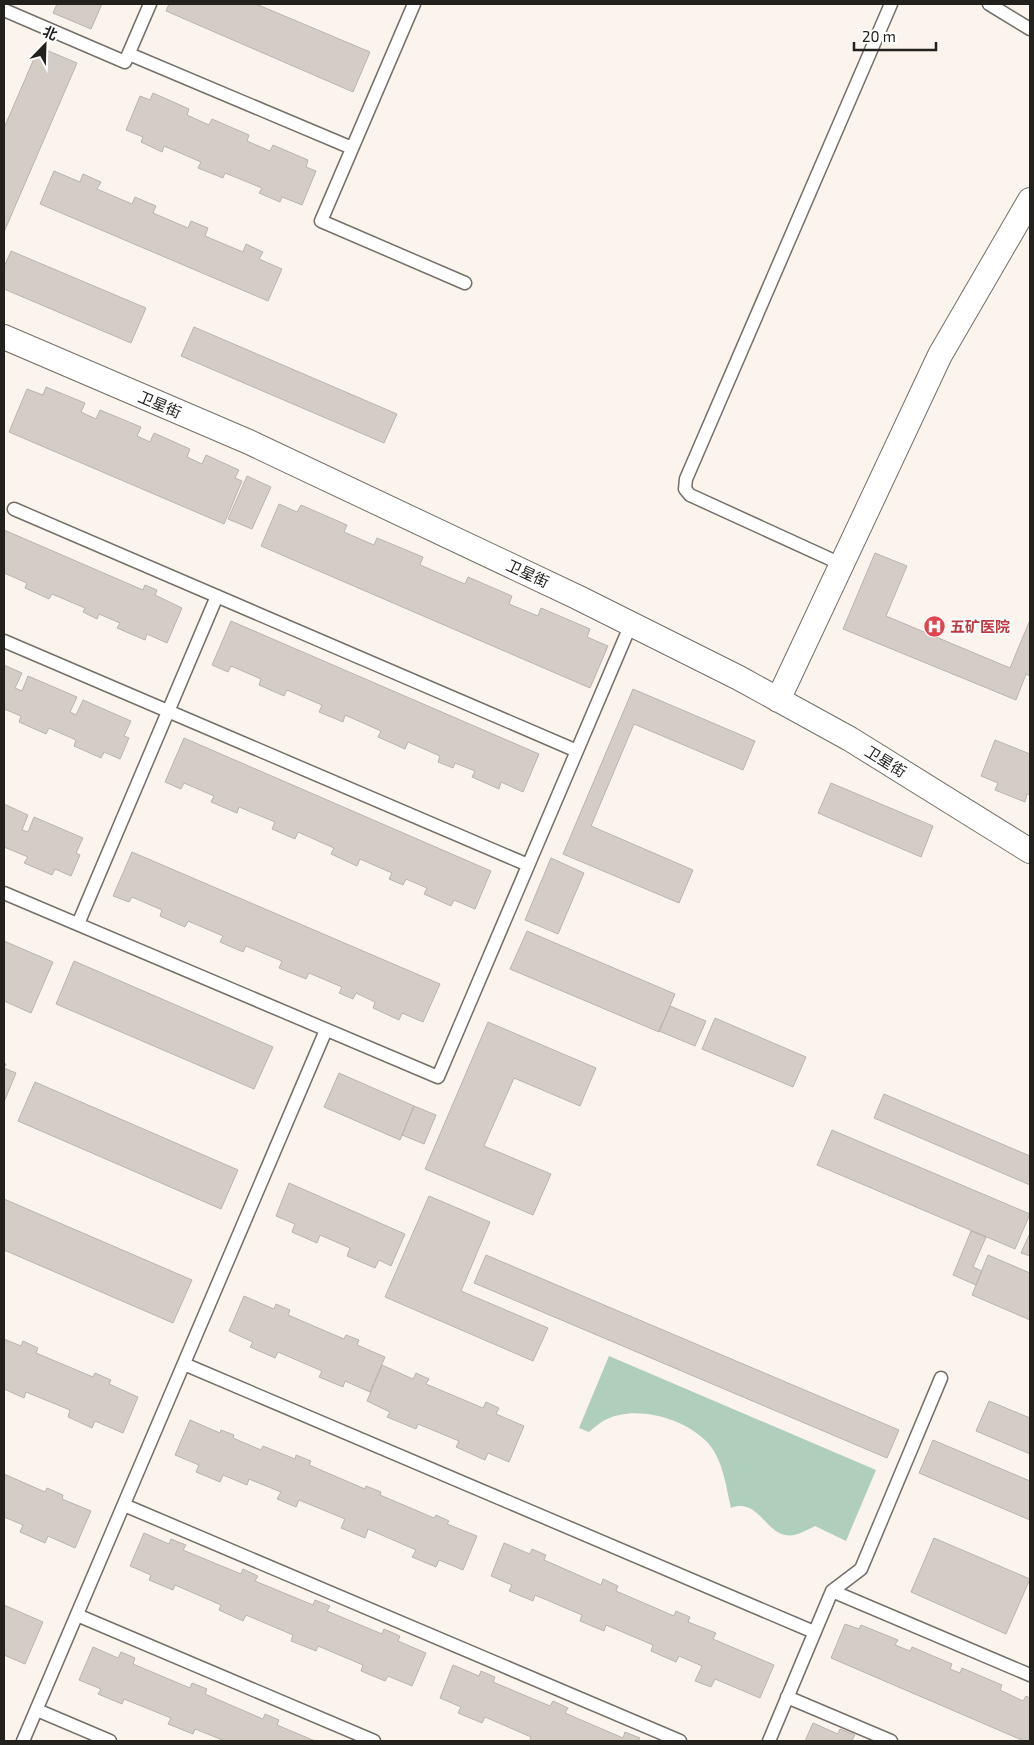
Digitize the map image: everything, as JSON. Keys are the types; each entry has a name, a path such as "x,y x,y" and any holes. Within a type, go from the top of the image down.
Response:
{"street":[{"path":"778,700 940,356 1030,200"},
{"name":"卫星街","path":"4,337 249,442 631,624 850,739 1030,851"}],"lane":[{"path":"4,10 125,62 150,4"},
{"path":"414,4 321,221 465,283"},
{"path":"841,564 690,495 685,489 686,479 891,4"},
{"path":"989,4 1030,29"},
{"path":"129,54 352,148"},
{"path":"14,509 577,751"},
{"path":"78,924 217,596"},
{"path":"4,893 438,1077 631,624"},
{"path":"4,641 528,865"},
{"path":"23,1741 326,1030"},
{"path":"184,1364 814,1632"},
{"path":"768,1741 832,1591 861,1569 941,1378"},
{"path":"124,1505 680,1741"},
{"path":"832,1591 1030,1675"},
{"path":"77,1615 374,1741"},
{"path":"787,1697 891,1741"},
{"path":"37,1710 110,1741"}],"green space":[{"path":"609,1356 876,1470 846,1541 815,1526 804,1532 785,1535 772,1528 748,1507 731,1508 723,1474 713,1450 698,1434 673,1421 659,1416 631,1413 617,1415 605,1420 589,1432 579,1428"}],"building":[{"path":"57,4 102,4 91,29 53,13"},
{"path":"169,4 256,4 370,52 353,92 166,11"},
{"path":"39,47 77,63 4,232 4,128"},
{"path":"153,93 189,109 187,115 209,125 212,119 249,135 247,141 270,151 273,145 308,160 306,167 316,171 302,205 282,197 280,202 259,193 262,188 225,173 223,178 198,168 201,162 164,146 162,152 141,142 143,137 126,130 140,96 150,100"},
{"path":"54,171 80,182 83,174 101,182 97,189 132,204 135,197 156,206 153,213 188,228 191,221 208,228 205,236 243,252 246,244 263,252 259,259 282,269 268,301 40,204"},
{"path":"11,251 146,308 131,343 4,289 4,267"},
{"path":"194,327 397,414 384,443 181,356"},
{"path":"46,387 85,403 81,412 96,419 100,410 141,427 137,436 150,442 154,433 190,449 187,457 202,464 206,455 239,470 235,478 242,481 224,524 9,432 27,389 43,395"},
{"path":"247,476 271,487 252,529 228,519"},
{"path":"279,504 297,512 301,505 347,525 344,532 374,545 377,538 423,557 420,565 465,584 468,577 512,596 509,604 538,616 541,608 590,629 587,637 608,646 590,688 261,546"},
{"path":"4,530 143,590 145,585 157,590 155,595 182,608 167,643 147,634 145,640 117,628 120,623 99,614 97,619 83,612 85,608 52,594 49,599 25,588 27,583 4,573"},
{"path":"875,553 907,566 886,616 1010,668 1030,620 1030,676 1026,674 1016,700 843,629"},
{"path":"231,621 539,754 523,792 501,782 499,789 472,777 475,771 455,763 453,768 438,762 440,756 408,742 405,749 378,737 381,731 345,715 343,722 319,712 322,705 287,690 284,696 259,685 261,679 231,666 228,672 212,665"},
{"path":"4,665 22,673 15,688 22,691 28,676 77,697 70,712 76,715 83,700 131,721 124,736 129,738 120,759 104,752 101,758 74,746 76,740 49,728 46,734 19,722 21,716 4,709"},
{"path":"633,689 755,741 743,770 634,724 591,826 693,870 679,903 563,854"},
{"path":"184,738 491,871 475,909 454,900 451,906 424,894 427,888 406,879 403,885 389,879 392,873 360,859 357,866 331,854 334,848 298,832 295,839 272,829 275,822 239,807 237,813 211,802 214,796 184,783 181,789 165,782"},
{"path":"995,740 1030,754 1030,795 1027,794 1025,802 995,790 998,783 981,776"},
{"path":"831,783 933,826 921,857 818,813"},
{"path":"4,804 28,815 22,830 28,832 34,817 83,838 76,853 80,855 71,876 55,869 52,875 24,863 28,857 4,847"},
{"path":"132,852 440,984 423,1022 402,1013 399,1020 373,1008 375,1002 356,993 353,999 339,993 342,987 309,973 306,979 279,968 282,961 246,946 243,952 220,942 223,936 188,921 185,927 160,916 162,910 132,897 129,902 113,896"},
{"path":"551,858 584,873 558,934 525,920"},
{"path":"527,931 675,994 659,1032 510,969"},
{"path":"4,941 53,962 31,1013 4,1001"},
{"path":"74,961 273,1047 254,1089 56,1004"},
{"path":"670,1006 706,1021 695,1046 659,1031"},
{"path":"715,1018 806,1057 793,1087 702,1049"},
{"path":"488,1022 596,1068 580,1106 514,1078 484,1146 551,1174 533,1215 425,1169"},
{"path":"4,1068 16,1073 4,1102"},
{"path":"339,1073 414,1106 400,1140 324,1107"},
{"path":"35,1082 238,1170 221,1209 18,1121"},
{"path":"884,1094 1030,1156 1030,1185 874,1118"},
{"path":"414,1106 436,1115 424,1144 402,1135"},
{"path":"832,1130 1030,1214 1015,1249 817,1165"},
{"path":"289,1183 405,1234 391,1266 379,1260 375,1268 347,1256 350,1248 320,1235 317,1243 292,1232 295,1224 276,1216"},
{"path":"429,1196 490,1222 461,1291 548,1328 533,1361 385,1297"},
{"path":"4,1199 192,1280 173,1323 4,1250"},
{"path":"971,1231 986,1237 973,1267 982,1271 976,1285 953,1275"},
{"path":"1030,1236 1030,1256 1021,1253"},
{"path":"486,1255 899,1430 887,1458 474,1283"},
{"path":"988,1255 1030,1273 1030,1320 972,1295"},
{"path":"244,1296 274,1309 276,1304 290,1310 288,1315 344,1339 346,1335 359,1340 357,1345 385,1357 370,1392 345,1381 343,1387 319,1377 322,1371 278,1352 275,1358 250,1347 253,1342 229,1331"},
{"path":"4,1339 21,1346 23,1341 38,1348 36,1353 93,1377 95,1373 111,1380 109,1384 138,1397 123,1433 95,1421 92,1428 68,1417 70,1410 26,1392 24,1398 4,1389"},
{"path":"382,1365 413,1379 416,1373 429,1379 426,1384 483,1408 486,1402 499,1408 496,1414 524,1426 509,1462 488,1453 485,1460 456,1447 459,1441 418,1424 416,1429 387,1417 390,1412 367,1401"},
{"path":"989,1401 1030,1418 1030,1454 976,1431"},
{"path":"190,1420 220,1433 221,1430 234,1435 233,1438 261,1450 263,1446 295,1459 296,1455 311,1461 309,1465 365,1489 366,1486 381,1492 380,1495 434,1518 436,1515 449,1521 447,1524 477,1536 463,1570 439,1560 436,1567 412,1557 416,1550 368,1529 365,1538 341,1528 345,1519 299,1500 296,1507 277,1499 281,1492 249,1479 247,1485 223,1475 220,1482 196,1472 199,1465 175,1455"},
{"path":"933,1440 1030,1481 1030,1520 919,1473"},
{"path":"4,1474 45,1492 47,1488 63,1495 62,1499 91,1511 75,1548 48,1536 45,1543 20,1532 23,1525 4,1517"},
{"path":"144,1533 169,1544 171,1539 186,1545 183,1550 241,1574 243,1569 258,1576 255,1581 313,1605 315,1600 330,1606 327,1611 382,1634 384,1629 400,1636 398,1641 426,1653 412,1686 388,1676 385,1681 361,1671 363,1665 318,1646 316,1651 291,1641 293,1635 246,1615 243,1621 219,1610 221,1605 175,1585 173,1590 149,1580 151,1575 130,1566"},
{"path":"934,1538 1030,1579 1006,1634 911,1592"},
{"path":"504,1543 530,1554 532,1549 546,1555 544,1560 601,1585 603,1579 618,1586 616,1591 674,1616 676,1611 690,1617 688,1622 716,1633 713,1639 774,1665 760,1698 715,1679 711,1687 695,1681 702,1666 679,1656 676,1662 651,1651 653,1645 606,1625 604,1631 580,1621 582,1615 535,1595 533,1601 509,1591 512,1585 491,1576"},
{"path":"4,1605 43,1622 25,1664 4,1655"},
{"path":"845,1624 859,1629 861,1625 898,1640 895,1645 910,1651 912,1647 952,1664 950,1669 960,1673 962,1668 1002,1685 1000,1690 1023,1701 1026,1696 1030,1698 1030,1741 1024,1741 831,1658"},
{"path":"93,1647 118,1658 121,1652 135,1658 133,1664 190,1688 192,1683 207,1689 205,1694 263,1719 265,1714 279,1720 277,1725 315,1741 225,1741 195,1729 193,1734 168,1724 171,1718 124,1699 122,1704 98,1694 101,1689 79,1680"},
{"path":"453,1665 479,1676 481,1671 495,1677 493,1682 550,1706 553,1701 568,1708 565,1713 623,1738 625,1732 640,1738 638,1741 530,1741 531,1737 485,1717 482,1723 458,1713 461,1707 440,1698"},
{"path":"813,1723 838,1734 840,1729 855,1735 852,1740 856,1741 805,1741"}],"place":[{"name":"五矿医院","path":"934,626"}]}
